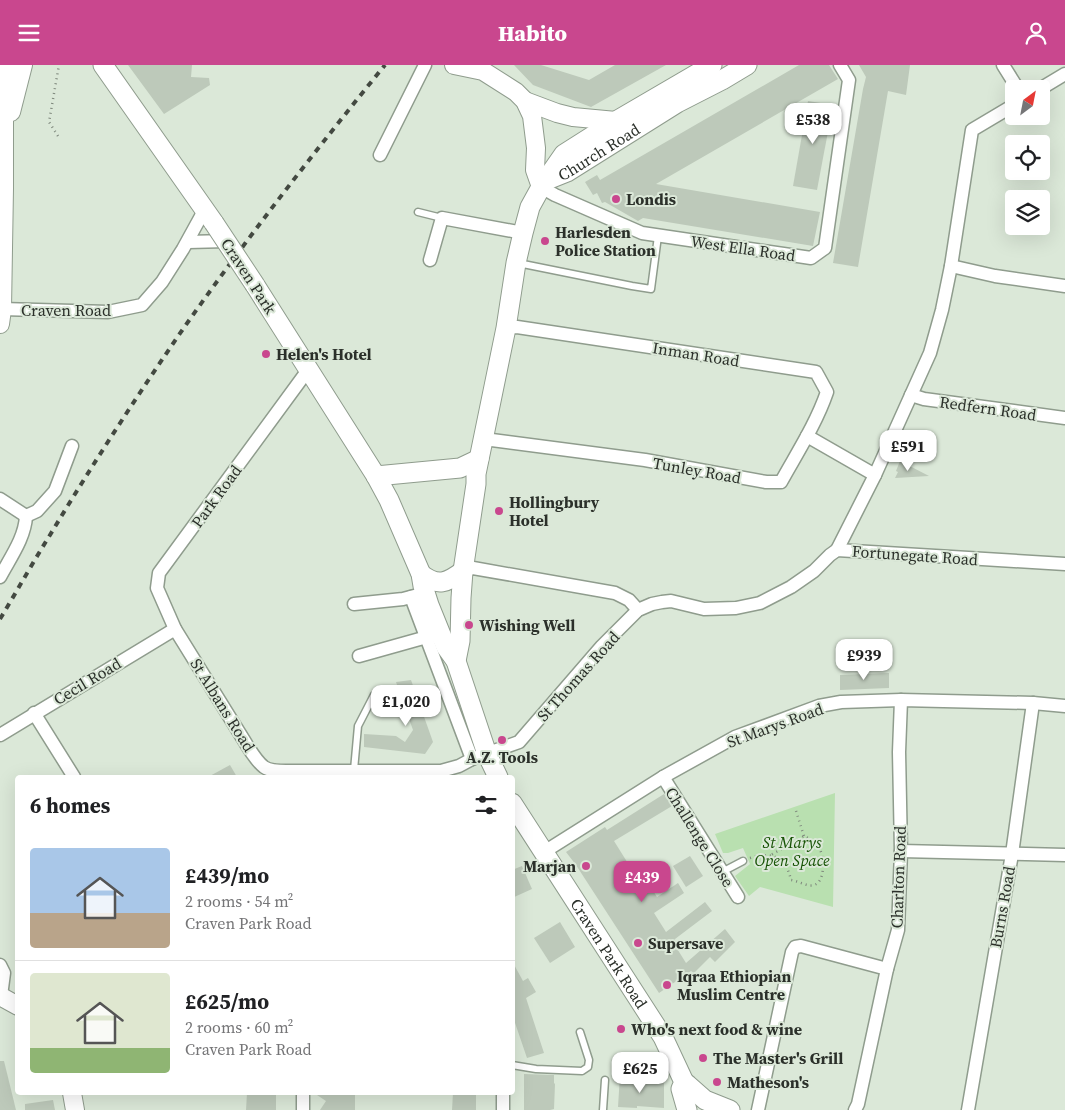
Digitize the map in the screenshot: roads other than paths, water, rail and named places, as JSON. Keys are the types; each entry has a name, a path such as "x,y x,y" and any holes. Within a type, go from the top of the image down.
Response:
{"main road":[{"name":"Craven Park","path":"93,65 108,73 227,241 376,476 389,500 421,574"},
{"name":"Church Road","path":"544,183 564,154 712,65"},
{"name":"Church Road","path":"544,183 567,172 678,103 747,65"},
{"path":"456,661 460,641 463,571 479,459 523,233 530,207 544,183"},
{"path":"376,476 460,468 479,459"},
{"path":"460,468 476,484"},
{"path":"389,500 405,473"},
{"path":"463,571 445,582 429,580 421,574 418,595 433,635 446,647 456,661 479,756 496,775"},
{"name":"Craven Park Road","path":"515,810 663,1037 684,1082 681,1089 687,1110"},
{"path":"684,1082 688,1085 698,1105 730,1110"}],"street":[{"path":"1,316 2,188 5,139 4,81 6,65"},
{"path":"5,139 22,65"},
{"path":"380,155 425,65"},
{"path":"454,65 483,71 516,92 525,101 532,116 536,149 535,170 544,183"},
{"name":"West Ella Road","path":"544,183 556,195 642,233 811,258 825,248 849,80 840,65"},
{"path":"1003,65 1012,80"},
{"path":"1050,83 1065,74"},
{"path":"525,101 573,117 616,121"},
{"path":"837,550 875,475 930,353 942,310 951,266 972,130 1005,110"},
{"name":"Craven Road","path":"1,316 108,313 142,305 162,282 188,242 210,216"},
{"path":"430,259 442,218 523,233"},
{"path":"188,242 227,241"},
{"path":"951,266 995,276 1065,286"},
{"name":"Inman Road","path":"506,328 517,327 816,372 827,392 807,436"},
{"name":"Park Road","path":"175,629 157,587 159,573 308,370"},
{"name":"Redfern Road","path":"911,395 924,399 1065,418"},
{"path":"807,436 875,475"},
{"name":"Tunley Road","path":"484,439 645,460 766,482 781,481 807,436"},
{"path":"26,516 38,511 55,491 72,446"},
{"path":"0,499 26,516"},
{"path":"0,577 19,542 26,525 26,516"},
{"name":"Fortunegate Road","path":"638,610 652,604 671,601 704,609 736,608 760,603 791,587 814,571 837,550 1065,565"},
{"path":"463,571 473,569 615,593 629,601 638,610"},
{"path":"354,604 418,595"},
{"name":"St Thomas Road","path":"519,742 602,646 638,610"},
{"name":"Cecil Road","path":"0,735 175,629"},
{"name":"St Albans Road","path":"175,629 245,742 265,768 275,771 441,771 459,766 479,756 519,742"},
{"path":"359,656 433,635 479,756"},
{"name":"St Marys Road","path":"544,852 663,777 735,737 819,706 841,702 902,700 1065,705"},
{"name":"Charlton Road","path":"855,1110 858,1104 887,969 898,929 901,851 899,753 902,700"},
{"name":"Burns Road","path":"968,1110 1012,854 1034,703"},
{"path":"34,713 73,775"},
{"name":"Challenge Close","path":"663,777 738,897"},
{"path":"901,851 1065,855"},
{"path":"758,1110 792,952 795,947 801,946 887,969"},
{"path":"0,965 4,973 0,996 15,1004"},
{"path":"72,1095 75,1110"},
{"path":"303,1095 303,1110"},
{"path":"503,1110 504,1095"}],"lane":[{"path":"418,212 442,218"},
{"path":"516,263 651,289 658,236"},
{"path":"354,770 358,726 374,695"},
{"path":"722,872 745,860"},
{"path":"515,1066 536,1069 582,1071 588,1067 589,1059 580,1032"},
{"path":"603,1110 605,1080"}],"railway":[{"path":"0,619 98,457 183,329 282,195 385,65"}],"place":[{"name":"Londis","path":"616,199"},
{"name":"Harlesden Police Station","path":"545,241"},
{"name":"Helen's Hotel","path":"266,354"},
{"name":"Hollingbury Hotel","path":"499,511"},
{"name":"Wishing Well","path":"469,625"},
{"name":"A.Z. Tools","path":"502,740"},
{"name":"Marjan","path":"586,866"},
{"name":"Supersave","path":"638,943"},
{"name":"Iqraa Ethiopian Muslim Centre","path":"667,985"},
{"name":"Who's next food & wine","path":"621,1029"},
{"name":"The Master's Grill","path":"703,1058"},
{"name":"Matheson's","path":"717,1082"}],"park label":[{"name":"St Marys Open Space","path":"792,851"}]}
